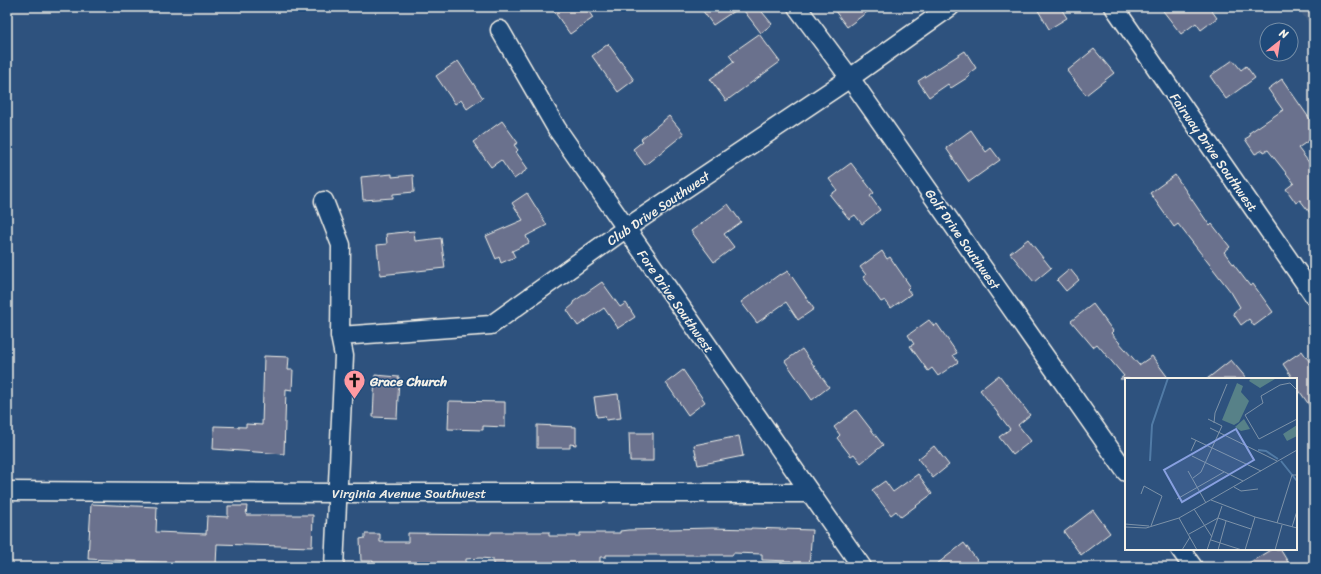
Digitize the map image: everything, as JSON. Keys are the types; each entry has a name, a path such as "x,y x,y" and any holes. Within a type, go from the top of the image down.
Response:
{"street":[{"name":"Golf Drive Southwest","path":"797,7 850,78 1125,471"},
{"name":"Club Drive Southwest","path":"340,336 491,325 625,229 850,78 950,7"},
{"name":"Fairway Drive Southwest","path":"1114,7 1314,296"},
{"name":"Fore Drive Southwest","path":"500,30 557,129 625,229 862,567"},
{"path":"324,201 341,245 340,336 344,356 334,567"},
{"name":"Virginia Avenue Southwest","path":"7,491 810,493"},
{"path":"1181,550 1193,567"}],"shaded area":[{"path":"1297,7 1314,7 1314,30"}],"building":[{"path":"551,7 586,7 593,18 570,34"},
{"path":"700,7 740,7 713,25"},
{"path":"741,7 758,7 772,24 761,33"},
{"path":"832,7 874,7 847,27"},
{"path":"1036,7 1060,7 1067,18 1049,29"},
{"path":"1160,7 1209,7 1217,18 1201,30 1196,23 1181,34"},
{"path":"759,34 780,62 726,101 710,79 734,62 729,55"},
{"path":"608,44 634,80 618,92 592,56"},
{"path":"1094,49 1114,73 1086,95 1067,71"},
{"path":"965,51 976,68 968,74 970,76 951,88 948,84 929,97 918,81"},
{"path":"1233,60 1241,70 1246,66 1255,78 1226,99 1210,76"},
{"path":"458,61 483,98 467,109 461,100 455,104 436,76"},
{"path":"1282,79 1314,125 1314,137 1298,148 1314,169 1314,218 1300,200 1296,203 1286,189 1294,183 1268,150 1264,152 1263,150 1255,154 1245,139 1250,136 1249,133 1283,110 1268,89"},
{"path":"669,116 684,134 645,165 633,149 643,141 641,139"},
{"path":"502,121 518,143 514,145 518,150 516,152 528,169 514,179 501,160 491,167 473,142"},
{"path":"971,130 986,152 991,148 1000,160 969,182 946,148"},
{"path":"851,163 874,193 870,196 880,210 862,224 855,215 849,219 830,195 837,190 829,179"},
{"path":"392,174 392,177 413,175 414,192 393,194 393,198 363,200 361,177"},
{"path":"1175,175 1210,226 1212,224 1230,247 1224,252 1250,286 1253,284 1273,312 1254,326 1249,319 1241,325 1233,313 1240,307 1231,292 1178,224 1174,227 1150,193"},
{"path":"527,193 547,225 526,236 529,243 512,251 515,257 501,263 499,257 496,259 486,236 523,220 512,203"},
{"path":"728,204 741,222 724,234 734,247 714,262 691,231"},
{"path":"414,231 415,241 441,238 445,268 380,275 377,245 387,244 386,234"},
{"path":"1028,239 1051,268 1034,282 1010,253"},
{"path":"882,251 887,259 890,257 910,286 907,289 911,294 891,308 885,300 881,302 863,277 866,275 860,267"},
{"path":"1070,269 1079,280 1066,291 1057,280"},
{"path":"788,271 814,309 798,320 786,302 757,323 741,302 780,274 781,275"},
{"path":"602,282 620,307 626,303 635,317 618,328 604,308 578,326 567,310 574,304 573,302"},
{"path":"1093,304 1113,331 1111,333 1139,365 1152,356 1168,378 1120,379 1124,376 1097,344 1093,347 1071,321"},
{"path":"929,320 934,326 937,324 957,353 953,355 958,362 938,376 932,368 928,371 910,346 914,344 908,335"},
{"path":"802,349 829,387 812,400 785,361"},
{"path":"1302,351 1314,368 1314,412 1297,387 1297,378 1292,378 1283,364"},
{"path":"264,356 289,357 288,370 293,370 292,390 286,389 284,454 213,449 214,426 246,427 246,424 262,425"},
{"path":"1231,360 1246,378 1208,378"},
{"path":"683,370 705,402 688,415 666,383"},
{"path":"375,375 399,377 397,418 373,417"},
{"path":"999,375 1030,415 1018,425 1031,441 1013,455 999,437 1010,429 980,390"},
{"path":"618,394 621,418 606,420 605,416 597,417 594,397"},
{"path":"449,401 505,402 505,427 483,426 483,430 448,429"},
{"path":"856,410 883,445 861,463 854,454 851,456 837,438 840,435 834,427"},
{"path":"537,425 576,427 576,445 570,444 570,448 537,448"},
{"path":"629,433 653,433 653,461 630,461"},
{"path":"739,436 743,456 698,465 694,445"},
{"path":"934,446 949,465 933,478 918,459"},
{"path":"918,474 932,494 901,517 896,511 891,515 872,490 885,481 893,492"},
{"path":"91,504 157,507 156,532 206,534 207,516 228,517 228,506 247,506 246,515 313,515 312,547 217,544 216,565 88,559"},
{"path":"1093,510 1110,533 1081,555 1064,532"},
{"path":"712,528 812,530 809,567 791,567 791,561 762,560 762,554 733,553 733,555 606,555 606,557 600,557 600,565 559,565 559,567 534,567 534,564 493,565 493,559 480,558 466,559 466,566 387,564 387,567 373,567 373,561 361,561 360,539 365,538 365,534 380,534 380,542 408,542 408,533 491,534 491,532 549,532 549,536 580,536 580,533 620,533 620,531 628,530"},
{"path":"964,543 982,567 933,567"},
{"path":"1270,550 1281,550 1291,567 1242,567"}],"place":[{"name":"Grace Church","path":"354,400"}]}
